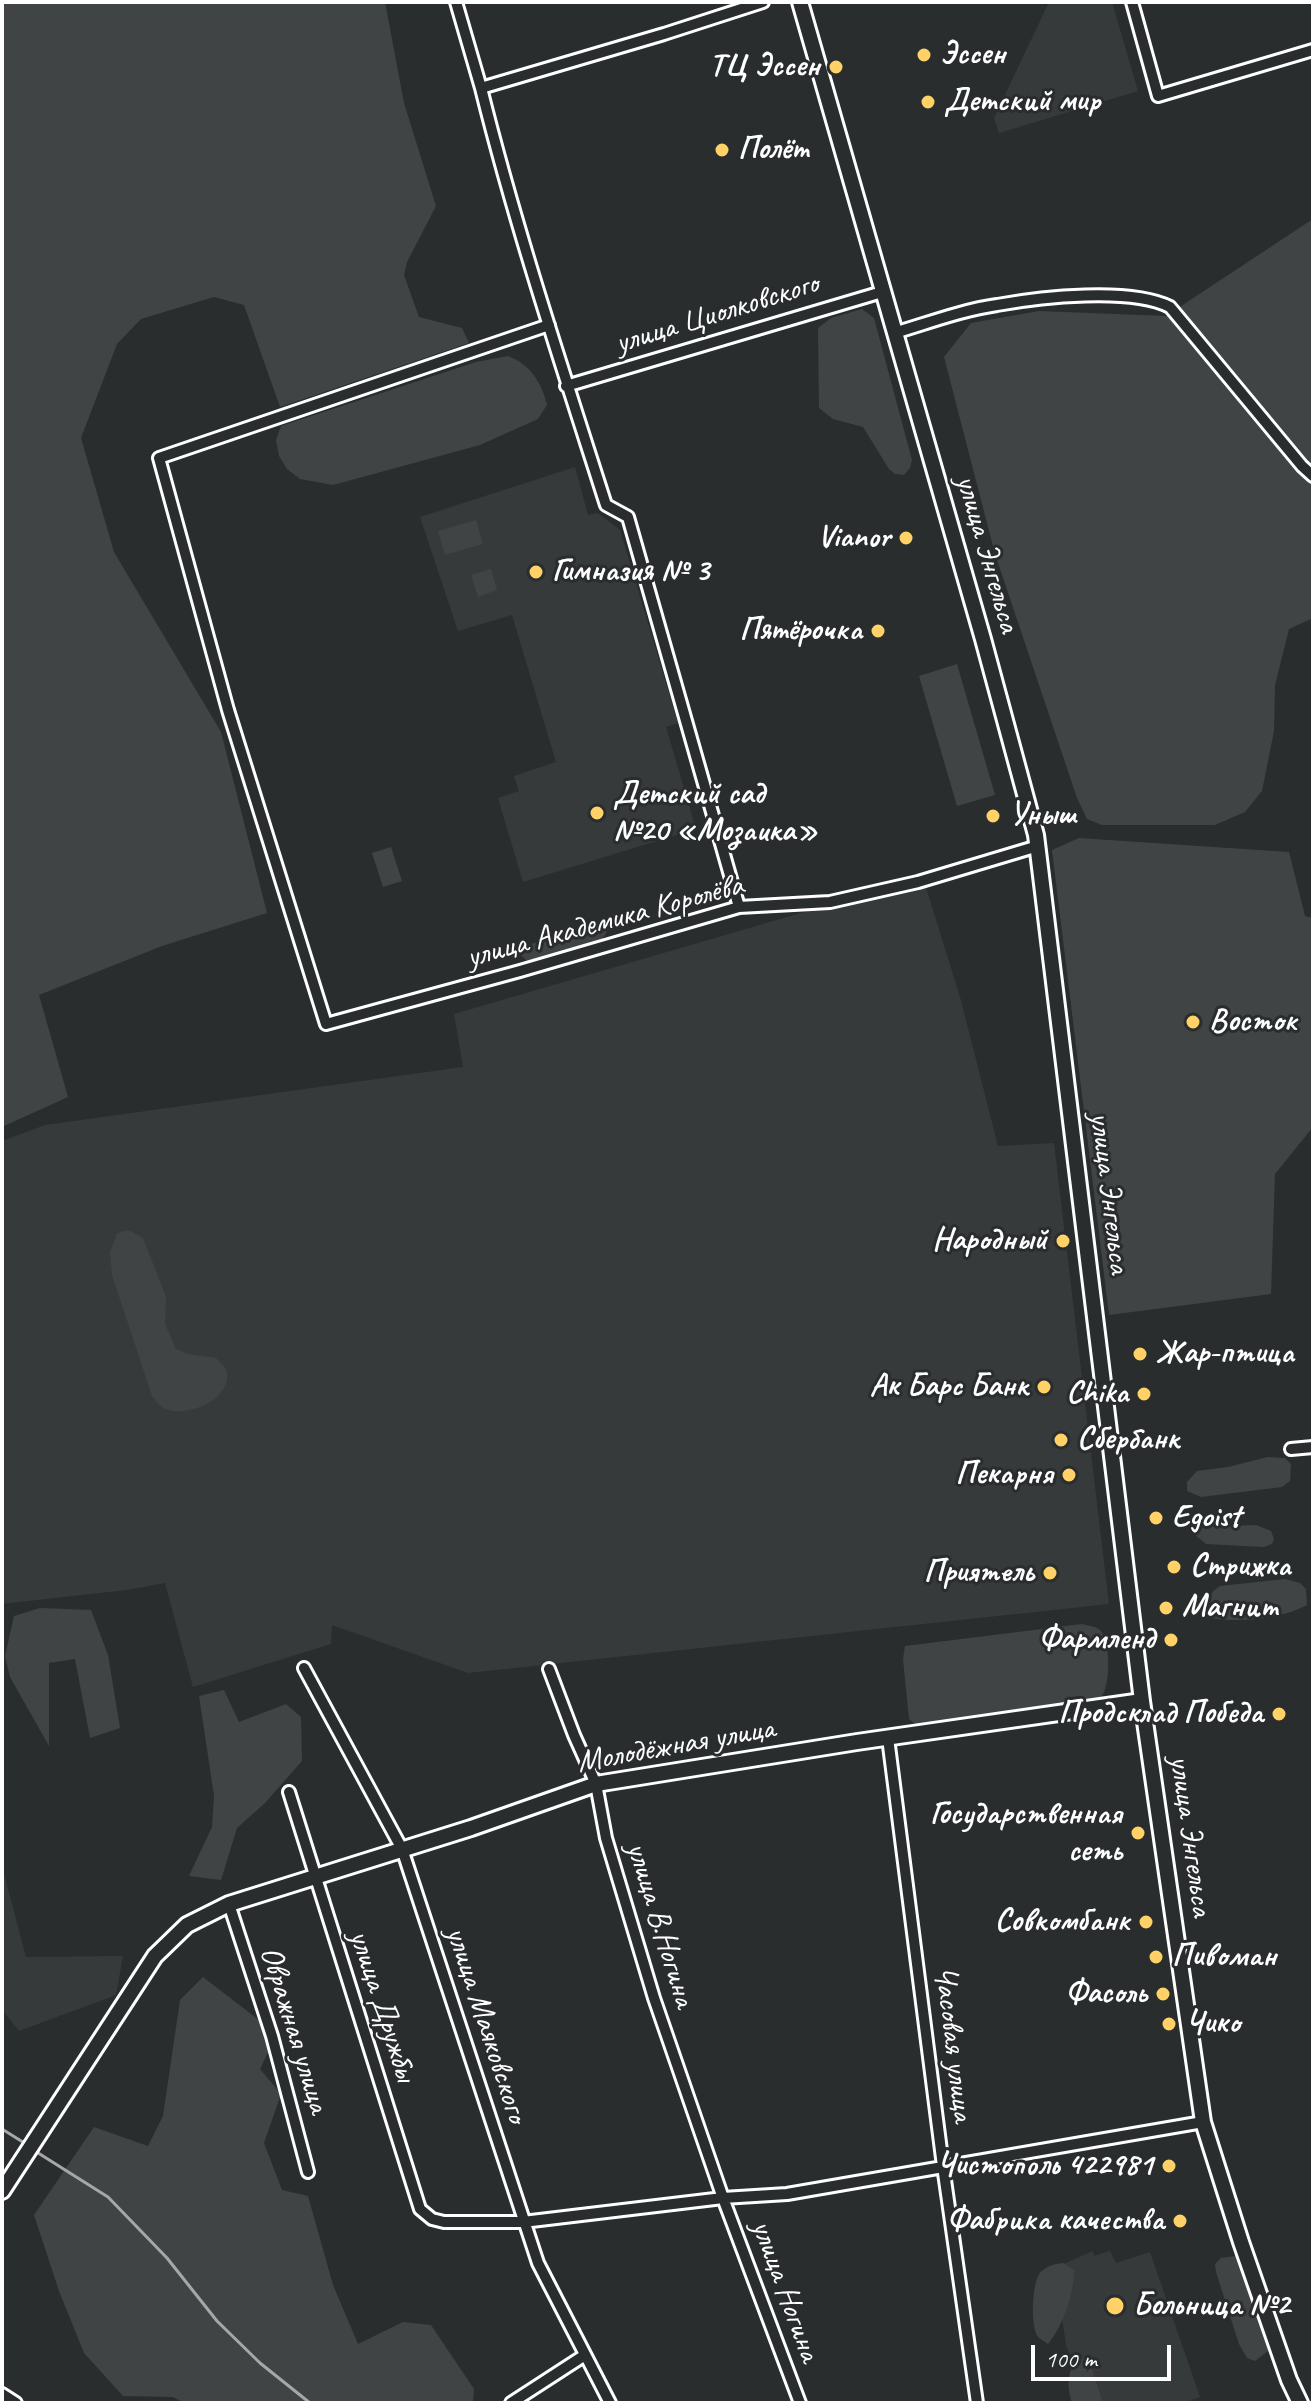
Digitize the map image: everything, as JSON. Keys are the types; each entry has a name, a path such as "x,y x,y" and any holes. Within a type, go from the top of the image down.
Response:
{"main road":[{"name":"улица Энгельса","path":"800,2 983,639 1038,846 1142,1701 1203,2122 1289,2380 1300,2403"},
{"name":"Молодёжная улица","path":"5,2186 155,1956 169,1939 187,1925 229,1904 596,1784 1142,1701"}],"street":[{"path":"456,2 566,386 606,505 628,517 739,907"},
{"path":"481,88 763,2"},
{"path":"1133,2 1158,96 1313,50"},
{"name":"улица Циолковского","path":"566,386 882,292"},
{"path":"894,333 996,305 1083,295 1135,297 1163,303 1170,307 1313,476"},
{"name":"улица Академика Королёва","path":"549,325 159,458 228,710 326,1024 739,907 830,902 918,882 1038,846"},
{"path":"1291,1449 1313,1447"},
{"name":"улица Маяковского","path":"304,1668 402,1849 538,2263 610,2403"},
{"name":"улица В.Ногина","path":"549,1669 596,1784 606,1838 654,1998 723,2198"},
{"name":"Часовая улица","path":"888,1738 977,2403"},
{"name":"улица Дружбы","path":"289,1792 420,2209 432,2219 444,2222 523,2222"},
{"name":"Овражная улица","path":"229,1904 272,2036 308,2172"},
{"path":"523,2222 723,2198 787,2194 1203,2122"},
{"name":"улица Ногина","path":"723,2198 800,2403"},
{"path":"511,2403 585,2355"},
{"path":"2,2394 16,2403"}],"shaded area":[{"path":"2,2 385,2 404,103 436,206 407,262 404,275 419,317 462,328 469,343 280,407 244,305 214,297 141,319 117,344 81,438 114,552 221,732 267,913 162,946 39,995 68,1097 2,1127"},
{"path":"1049,2 1112,2 1138,91 999,133 994,118"},
{"path":"1313,219 1313,618 1289,629 1275,685 1274,731 1262,791 1245,812 1215,825 1102,825 1087,819 1077,798 995,554 944,357 971,323 1039,311 1166,316"},
{"path":"862,309 874,318 912,460 904,475 895,474 889,469 863,427 833,419 819,408 818,328 831,318"},
{"path":"508,356 534,375 547,405 538,419 480,445 333,485 300,479 287,469 279,456 276,440 281,426 476,362"},
{"name":"Гимназия № 3","path":"575,467 588,515 598,513 620,530 678,723 666,727 696,829 523,882 498,798 519,791 514,776 556,762 512,615 458,631 420,517"},
{"path":"476,520 483,544 445,555 438,531"},
{"path":"491,569 497,590 478,597 471,575"},
{"path":"957,664 995,795 957,806 919,676"},
{"name":"Восток","path":"1079,838 1289,852 1305,916 1313,918 1313,1127 1275,1174 1271,1294 1109,1315 1052,850"},
{"path":"391,847 402,881 383,887 372,853"},
{"path":"925,884 960,997 998,1146 1054,1143 1109,1604 468,1673 332,1625 331,1644 193,1687 165,1583 2,1604 2,1141 45,1125 463,1067 454,1014 811,910"},
{"path":"601,926 607,932 602,939 535,961 527,961 521,955 531,944"},
{"path":"123,1231 143,1238 166,1297 165,1324 176,1349 216,1358 226,1369 224,1389 208,1403 186,1411 176,1411 162,1407 152,1396 112,1275 110,1252 117,1234"},
{"path":"1268,1457 1285,1458 1291,1464 1290,1481 1282,1487 1201,1497 1187,1491 1187,1482 1197,1471"},
{"path":"1256,1525 1271,1531 1272,1544 1264,1547 1206,1544 1194,1534 1198,1527"},
{"path":"1285,1579 1300,1583 1306,1589 1307,1605 1273,1617 1247,1620 1211,1618 1207,1609 1208,1600 1220,1586"},
{"path":"40,1608 91,1610 108,1655 120,1728 90,1738 75,1659 49,1663 49,1746 10,1677 5,1656 14,1616"},
{"path":"1082,1624 1100,1630 1104,1635 1108,1675 1100,1698 926,1728 909,1719 903,1659 905,1646"},
{"path":"224,1690 239,1722 286,1704 301,1717 302,1761 265,1803 237,1828 221,1880 189,1876 212,1827 214,1796 199,1696"},
{"path":"2,1866 26,1957 123,1956 116,1995 19,2031 2,2010"},
{"path":"203,1977 277,2034 260,2069 281,2094 264,2143 282,2190 308,2196 333,2285 358,2344 403,2322 431,2325 474,2389 473,2403 184,2403 173,2397 123,2396 84,2353 34,2215 94,2127 148,2146 163,2116 180,2000"},
{"name":"Больница №2","path":"1093,2251 1094,2256 1110,2251 1116,2263 1150,2252 1200,2397 1184,2403 1087,2403 1066,2345 1055,2268"},
{"path":"1236,2256 1241,2262 1269,2343 1268,2351 1255,2361 1247,2358 1239,2344 1216,2272 1215,2264 1221,2258"},
{"path":"1063,2263 1074,2270 1072,2289 1063,2319 1048,2344 1035,2332 1035,2286 1042,2271"},
{"path":"1081,2358 1089,2360 1103,2403 1072,2403 1069,2378"}],"waterway":[{"path":"2,2129 26,2144"},
{"path":"35,2151 108,2197 167,2258 217,2321 260,2363 310,2403"}],"place":[{"name":"Эссен","path":"924,55"},
{"name":"ТЦ Эссен","path":"836,67"},
{"name":"Детский мир","path":"928,102"},
{"name":"Полёт","path":"722,150"},
{"name":"Vianor","path":"906,538"},
{"name":"Гимназия № 3","path":"536,572"},
{"name":"Пятёрочка","path":"878,631"},
{"name":"Детский сад №20 «Мозаика»","path":"597,813"},
{"name":"Уныш","path":"993,816"},
{"name":"Восток","path":"1193,1022"},
{"name":"Народный","path":"1063,1241"},
{"name":"Жар-птица","path":"1140,1354"},
{"name":"Ак Барс Банк","path":"1044,1387"},
{"name":"Chika","path":"1144,1394"},
{"name":"Сбербанк","path":"1061,1440"},
{"name":"Пекарня","path":"1069,1475"},
{"name":"Egoist","path":"1156,1518"},
{"name":"Стрижка","path":"1174,1567"},
{"name":"Приятель","path":"1050,1573"},
{"name":"Магнит","path":"1166,1608"},
{"name":"Фармленд","path":"1171,1640"},
{"name":"Продсклад Победа","path":"1279,1714"},
{"name":"Государственная сеть","path":"1138,1833"},
{"name":"Совкомбанк","path":"1146,1922"},
{"name":"Пивоман","path":"1156,1957"},
{"name":"Фасоль","path":"1163,1994"},
{"name":"Чико","path":"1169,2024"},
{"name":"Чистополь 422981","path":"1169,2166"},
{"name":"Фабрика качества","path":"1180,2221"},
{"name":"Больница №2","path":"1115,2306"}]}
